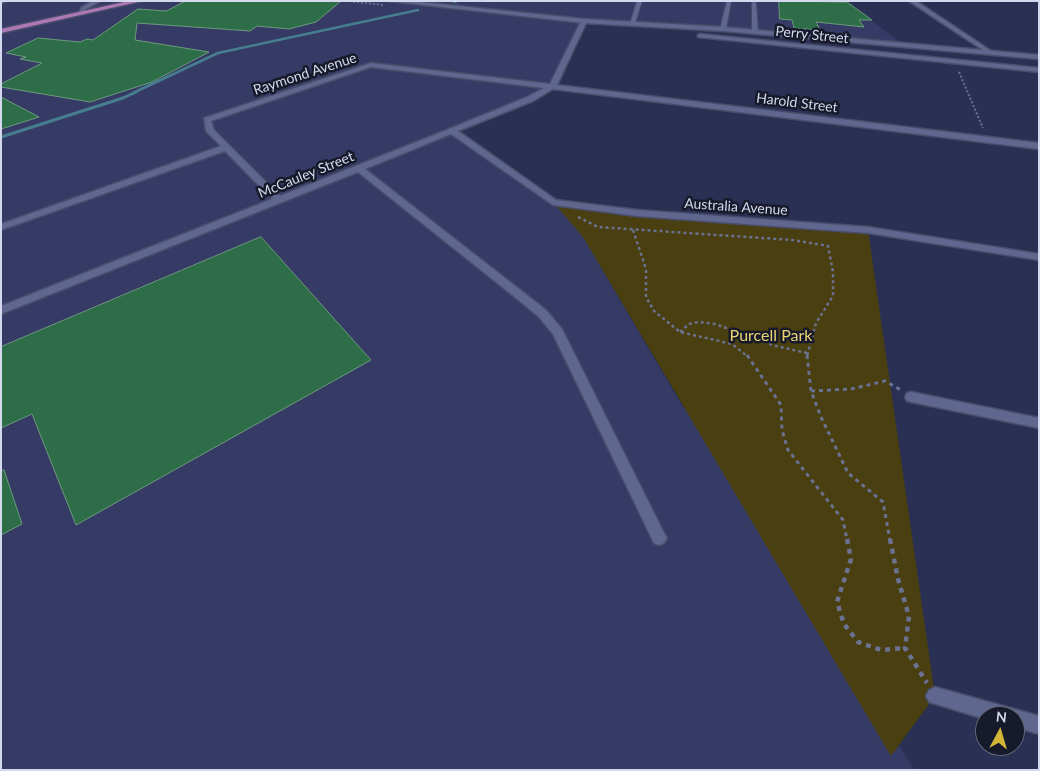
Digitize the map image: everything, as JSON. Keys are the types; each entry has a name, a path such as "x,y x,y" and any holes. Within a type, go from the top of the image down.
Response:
{"main road":[{"path":"1,31 139,1"}],"street":[{"path":"80,14 84,8 98,1"},
{"name":"Perry Street","path":"391,1 584,21 719,38 1039,70"},
{"path":"912,1 991,53 1000,66"},
{"path":"552,87 584,21"},
{"name":"Perry Street","path":"584,21 723,29 1039,57"},
{"path":"719,38 723,29"},
{"name":"Raymond Avenue","path":"280,200 210,131 207,120 371,65 552,87"},
{"name":"McCauley Street","path":"1,310 452,131 530,99 552,87"},
{"name":"Harold Street","path":"552,87 1039,146"},
{"name":"Australia Avenue","path":"452,131 553,202 636,213 868,230 1039,257"},
{"path":"1,227 227,147"},
{"path":"359,168 526,299 542,313 558,332 659,538"},
{"path":"911,396 1039,423"},
{"path":"935,696 975,707"},
{"path":"1025,721 1039,725"}],"lane":[{"path":"1,3 5,1"},
{"path":"632,24 640,1"},
{"path":"723,29 729,1"},
{"path":"754,3 755,32"}],"path":[{"path":"956,67 988,140"},
{"path":"553,202 598,227 792,240 815,242 828,246 833,272 833,296 816,323 807,353 811,391 821,418 848,473 883,502 898,579 909,616 905,648 935,696"},
{"path":"634,230 638,249 646,269 646,297 654,312 680,332 732,344 746,354 781,405 782,430 788,450 843,520 851,559 837,602 844,624 858,642 881,650 905,648"},
{"path":"680,332 689,324 699,322 715,324 776,346 807,353"},
{"path":"811,391 851,390 885,380 911,396"}],"shaded area":[{"path":"1,1 846,1 904,45 723,29 584,21 552,87 453,131 553,202 583,237 682,406 710,431 914,770 1,770"}],"green space":[{"name":"Purcell Park","path":"553,202 637,213 868,230 935,696 891,756 583,237"}],"building":[{"path":"186,1 341,1 316,22 289,29 257,26 250,31 137,23 135,40 209,52 152,82 90,102 1,87 1,84 42,63 20,59 26,57 6,53 38,38 80,42 87,39 93,40 138,9 166,11"},
{"path":"779,1 847,2 872,20 859,20 864,27 816,22 820,30 794,28 792,20 780,19"},
{"path":"1,97 39,117 1,129"},
{"path":"261,237 371,360 76,525 32,414 1,428 1,347"},
{"path":"1,470 4,470 22,524 1,535"}],"waterway":[{"path":"133,93 218,53 418,10"},
{"path":"1,137 123,98 136,92"}]}
